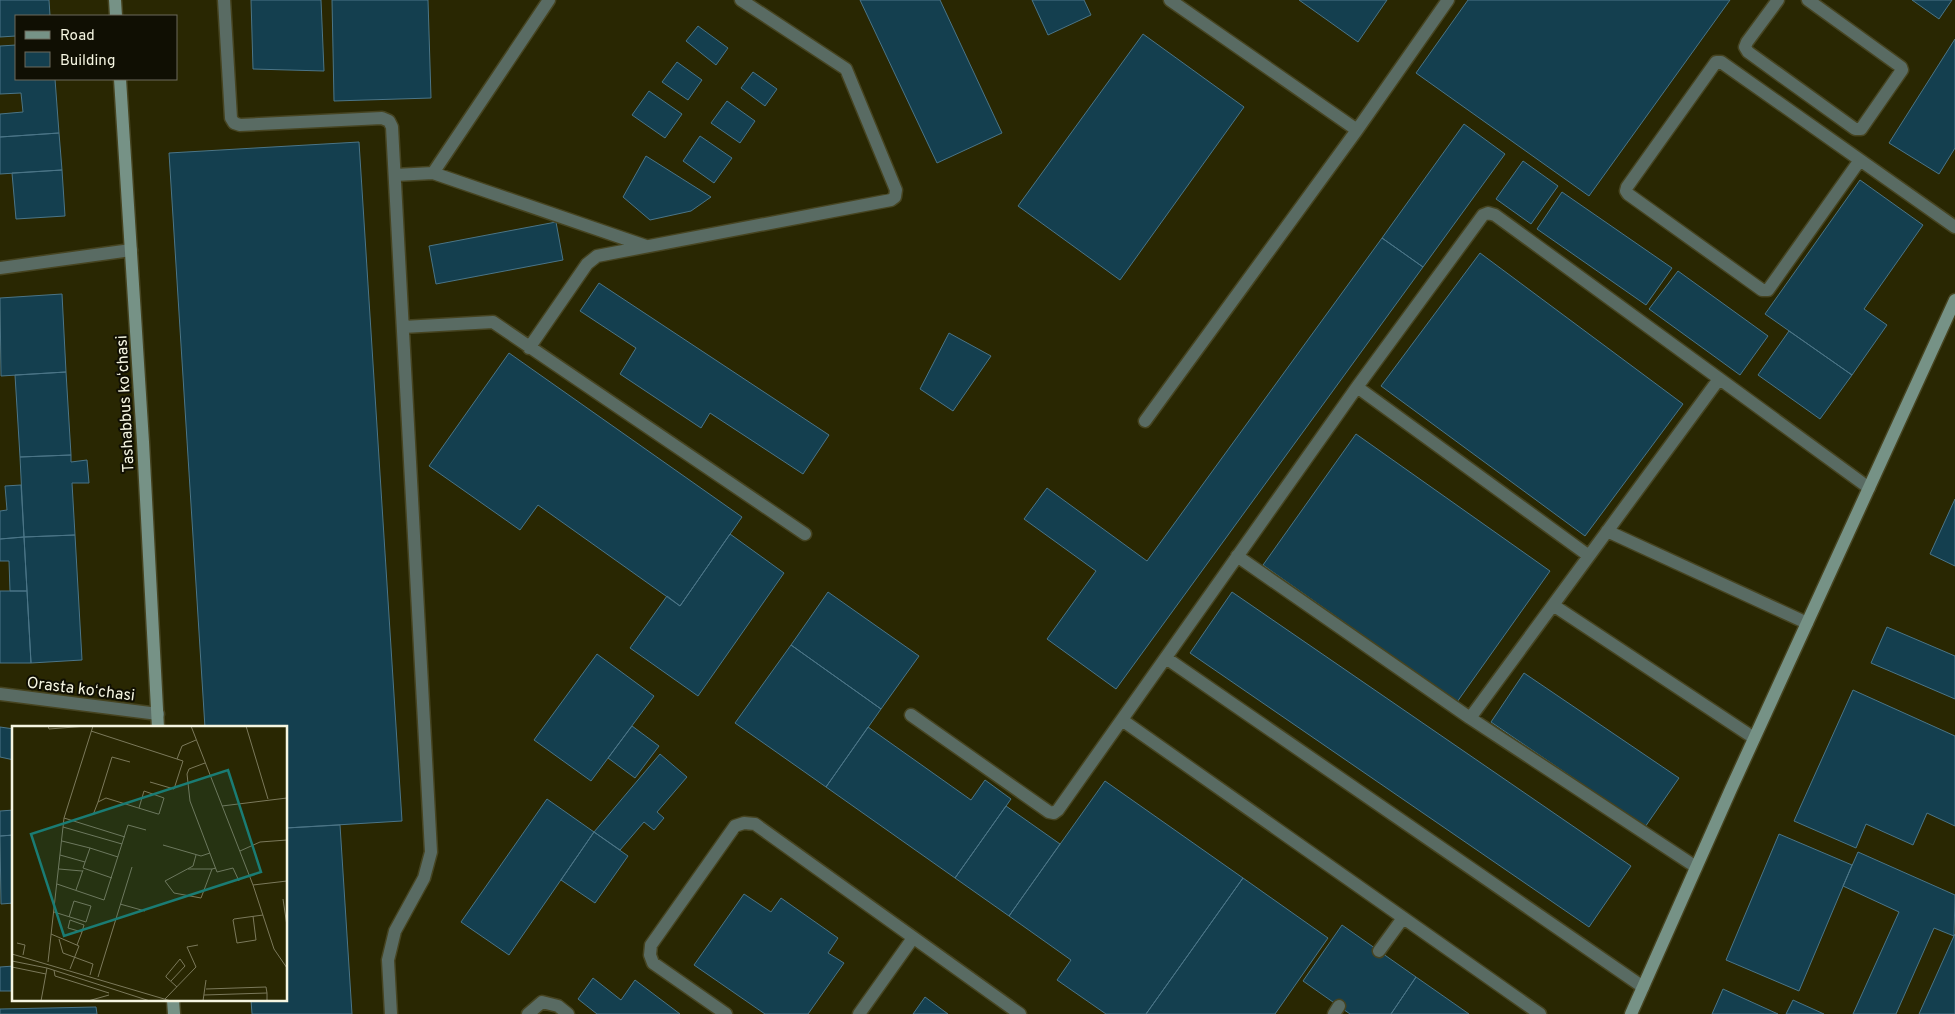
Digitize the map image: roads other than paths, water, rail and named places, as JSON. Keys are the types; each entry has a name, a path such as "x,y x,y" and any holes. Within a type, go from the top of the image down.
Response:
{"street":[{"path":"115,0 116,15"},
{"path":"224,0 231,118 234,123 240,126 382,118 389,121 392,128 431,852 424,878 395,931 392,941 388,960 391,1014"},
{"path":"433,172 549,0"},
{"path":"529,348 591,258 891,200 895,197 896,190 846,69 740,0"},
{"path":"1170,0 1357,130"},
{"path":"1145,422 1357,130 1448,0"},
{"path":"1778,0 1747,42 1748,52 1855,129 1861,129 1902,70 1808,0"},
{"path":"1860,160 1768,290 1746,278 1626,191 1693,93 1716,62 1721,62 1860,160 1955,227"},
{"name":"Tashabbus koʻchasi","path":"120,80 158,726"},
{"path":"395,174 433,172 648,246"},
{"path":"911,715 1049,812 1054,813 1058,810 1357,386 1483,215 1488,213 1495,215 1869,488"},
{"path":"0,268 131,250"},
{"path":"1631,1014 1754,738 1955,300"},
{"path":"403,327 493,322 805,534"},
{"path":"1470,718 1719,379"},
{"path":"1357,386 1589,556"},
{"path":"1607,531 1807,623"},
{"path":"1237,556 1470,718 1696,867"},
{"path":"1553,605 1754,738"},
{"path":"1166,658 1643,987"},
{"name":"Orasta koʻchasi","path":"0,694 158,714"},
{"path":"1122,720 1540,1014"},
{"path":"726,1014 653,963 650,955 651,945 735,826 744,823 755,824 1020,1014"},
{"path":"1379,951 1403,918"},
{"path":"859,1014 913,938"},
{"path":"528,1014 542,1002 558,1006 568,1014"}]}
